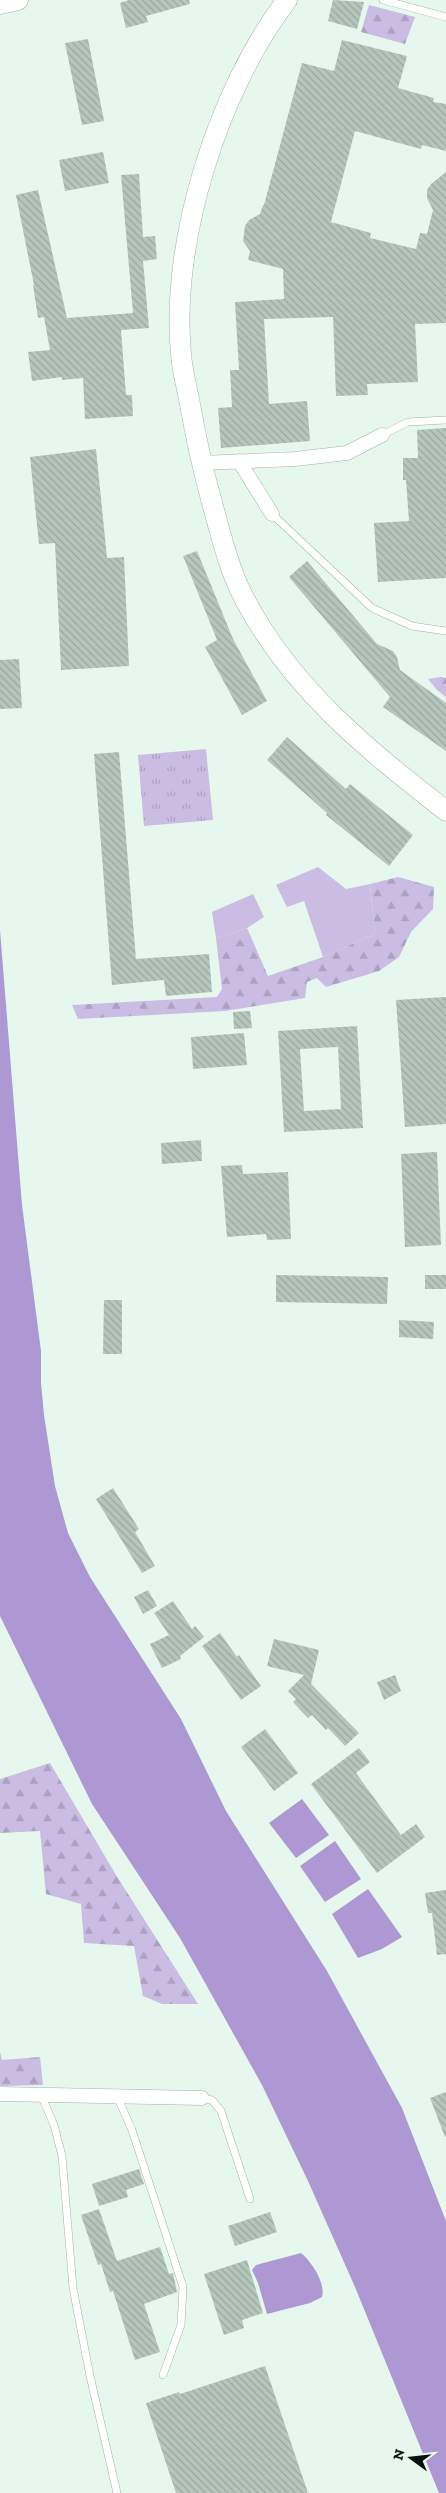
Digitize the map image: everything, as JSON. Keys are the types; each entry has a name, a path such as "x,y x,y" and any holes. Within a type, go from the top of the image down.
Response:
{"main road":[{"path":"0,4 18,0"},
{"path":"288,0 242,72 214,134 195,204 181,275 181,353 201,463 236,579 243,595 266,633 320,704 368,750 446,811"}],"street":[{"path":"201,463 295,459 347,453 382,435"},
{"path":"239,461 272,514"},
{"path":"0,2094 202,2098"}],"lane":[{"path":"383,0 446,17"},
{"path":"382,435 408,422 446,420"},
{"path":"272,514 372,608 412,626 446,631"},
{"path":"41,2095 54,2125 62,2156 73,2288 90,2376 117,2493"},
{"path":"118,2096 132,2130 183,2287 182,2325 163,2375"},
{"path":"202,2098 212,2100 221,2111 250,2199"}],"green space":[{"path":"369,5 415,17 405,44 361,32"},
{"path":"446,678 446,697 428,679"},
{"path":"206,749 213,820 144,826 138,755"},
{"path":"318,867 346,889 370,884 375,934 323,957 304,901 287,907 276,885"},
{"path":"398,877 434,887 433,909 411,932 399,957 379,971 326,987 317,978 307,982 305,998 225,1011 78,1019 72,1005 217,997 222,989 216,938 247,928 268,976 323,957 375,934 370,884"},
{"path":"253,894 264,917 247,928 216,938 212,912"},
{"path":"50,1763 116,1875 198,2004 162,2004 143,1996 134,1946 84,1943 81,1904 46,1894 40,1831 0,1833 0,1779"},
{"path":"0,2052 2,2060 40,2057 43,2085 0,2086"}],"shaded area":[{"path":"0,930 22,1205 41,1351 44,1415 55,1486 68,1533 90,1577 181,1719 226,1811 327,1971 402,2108 446,2221 446,2493 439,2493 355,2287 308,2181 262,2085 180,1938 92,1804 0,1616"},
{"path":"302,1799 329,1835 296,1858 269,1823"},
{"path":"335,1841 361,1879 325,1902 300,1866"},
{"path":"368,1889 402,1937 382,1949 358,1958 332,1914"},
{"path":"301,2253 309,2261 320,2279 323,2291 322,2297 310,2303 267,2314 252,2270 256,2265"}],"building":[{"path":"129,0 189,0 190,4 146,16 148,22 126,28 120,3"},
{"path":"333,0 364,2 357,29 328,21"},
{"path":"88,39 104,121 82,125 65,43"},
{"path":"342,40 407,56 398,88 434,98 433,102 446,104 446,151 422,145 421,149 355,131 331,222 371,233 370,238 416,249 420,233 427,234 433,210 427,198 427,190 431,184 446,172 446,323 415,324 418,382 367,384 368,395 336,396 333,317 264,319 269,404 307,401 310,441 221,448 218,408 232,407 230,370 239,370 235,302 284,299 283,269 248,260 250,251 243,241 245,226 249,220 260,214 264,205 302,63 334,71"},
{"path":"103,152 109,183 65,191 59,160"},
{"path":"139,174 143,237 155,236 157,259 143,261 149,328 121,330 126,395 132,395 133,416 85,419 83,378 62,380 62,377 32,381 28,352 50,350 44,317 38,318 34,285 16,195 38,190 67,318 133,313 121,175"},
{"path":"446,428 446,578 378,582 374,523 409,521 406,480 403,480 403,458 418,458 417,430"},
{"path":"96,449 107,558 124,557 129,666 61,670 55,543 39,544 30,457"},
{"path":"197,551 233,639 267,701 242,715 205,647 217,640 183,556"},
{"path":"307,561 377,644 393,651 397,657 400,670 446,703 446,751 383,707 390,697 289,577"},
{"path":"19,659 22,708 0,709 0,660"},
{"path":"287,737 346,789 350,784 413,835 389,866 326,815 327,813 267,760"},
{"path":"119,752 136,959 209,954 212,992 166,996 164,980 112,985 94,754"},
{"path":"446,997 446,1124 405,1127 396,1000"},
{"path":"250,1011 252,1028 234,1029 233,1012"},
{"path":"357,1026 363,1128 284,1132 278,1031","holes":["338,1047 341,1109 304,1111 300,1049"]},
{"path":"244,1033 247,1065 193,1069 191,1037"},
{"path":"201,1140 202,1161 162,1164 161,1143"},
{"path":"437,1152 441,1245 405,1247 401,1154"},
{"path":"242,1165 243,1174 288,1172 291,1239 267,1240 266,1234 227,1237 221,1166"},
{"path":"276,1275 388,1277 387,1304 276,1302"},
{"path":"425,1275 446,1275 446,1289 425,1289"},
{"path":"104,1300 122,1300 122,1354 103,1354"},
{"path":"399,1320 434,1322 433,1339 399,1337"},
{"path":"113,1488 139,1529 135,1532 155,1566 142,1573 96,1499"},
{"path":"148,1590 157,1606 143,1614 134,1597"},
{"path":"173,1601 192,1629 195,1626 204,1637 180,1656 181,1659 162,1668 150,1644 169,1635 154,1613"},
{"path":"220,1633 237,1657 239,1655 261,1686 241,1700 202,1646"},
{"path":"274,1639 319,1650 311,1684 359,1733 345,1746 328,1728 326,1730 312,1715 308,1718 293,1702 296,1699 288,1691 304,1675 267,1666"},
{"path":"395,1675 401,1691 384,1700 377,1682"},
{"path":"265,1729 298,1773 274,1791 241,1747"},
{"path":"359,1748 370,1762 356,1773 401,1835 416,1824 425,1837 377,1873 311,1784"},
{"path":"446,1890 446,1954 437,1955 432,1913 428,1913 425,1893"},
{"path":"446,2092 446,2136 445,2137 430,2098"},
{"path":"139,2169 144,2184 126,2190 128,2197 99,2206 92,2184"},
{"path":"99,2209 117,2261 160,2247 169,2274 173,2273 177,2292 144,2304 160,2352 135,2360 113,2291 110,2292 101,2264 98,2265 81,2215"},
{"path":"270,2212 277,2232 235,2246 228,2226"},
{"path":"247,2260 263,2313 242,2320 244,2328 224,2335 204,2274"},
{"path":"265,2366 308,2493 176,2493 146,2403 179,2392 180,2394"}]}
